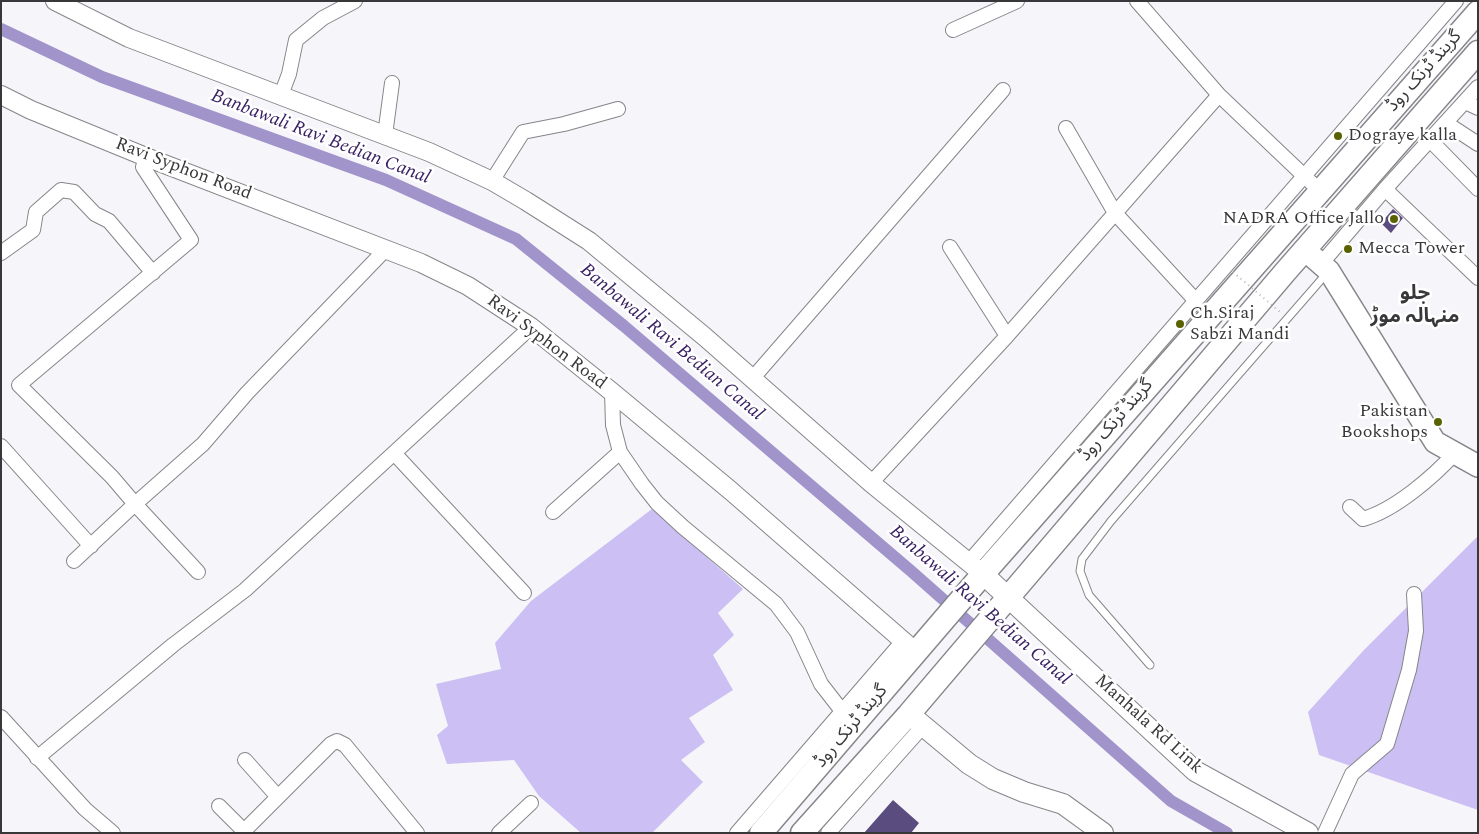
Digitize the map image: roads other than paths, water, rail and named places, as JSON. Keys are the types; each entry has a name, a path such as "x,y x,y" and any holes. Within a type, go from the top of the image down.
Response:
{"highway":[{"name":"گرینڈ ٹرنک روڈ","path":"761,833 810,777 849,717 913,646 1311,183 1443,52 1478,12"},
{"path":"1443,52 1471,60"},
{"name":"گرینڈ ٹرنک روڈ","path":"802,833 834,796 916,720 948,667 1005,602 1318,262 1471,60"},
{"path":"810,777 834,796"}],"main road":[{"path":"1318,262 1435,442 1469,457"},
{"name":"Manhala Rd Link","path":"977,572 1005,602 1195,771 1308,833"},
{"path":"916,720 969,764 993,779 1024,792 1063,804 1104,833"}],"street":[{"path":"55,1 129,38 229,78 281,95 429,152 492,181 589,241 977,572 1196,302 1311,183 1456,1"},
{"path":"281,95 289,74 296,40 323,18 356,1"},
{"path":"953,30 1017,1"},
{"path":"1137,1 1219,95 1311,183"},
{"path":"385,135 392,83"},
{"path":"1318,262 1446,123 1472,105 1478,87"},
{"path":"752,379 1003,90"},
{"name":"Ravi Syphon Road","path":"1,95 32,110 146,157 421,263 468,286 531,327 612,392 913,646"},
{"path":"872,483 1007,336 1219,95"},
{"path":"492,181 523,132 618,110"},
{"path":"1446,123 1478,144"},
{"path":"1066,128 1115,213 1196,302"},
{"path":"1430,140 1478,189"},
{"path":"146,157 143,167 191,240 19,385 112,477 198,572"},
{"path":"1385,189 1478,278"},
{"path":"1,253 33,230 36,212 61,190 74,192 95,214 109,221 152,273"},
{"path":"950,247 1007,336"},
{"path":"74,561 203,444 247,393 386,249"},
{"path":"37,758 173,645 245,590 531,327"},
{"path":"612,392 613,426 620,452 657,503 776,604 797,632 821,684 849,717 737,833"},
{"path":"1,446 91,546"},
{"path":"553,512 620,452"},
{"path":"394,453 524,592"},
{"path":"1350,508 1363,519 1375,515 1418,487 1440,469 1469,457"},
{"path":"1325,833 1352,774 1388,744 1409,670 1416,631 1414,594"},
{"path":"1,717 85,809 113,833"},
{"path":"828,833 916,720"},
{"path":"219,806 243,832 331,744 337,741 345,745 417,833"},
{"path":"245,760 278,797"},
{"path":"500,833 531,804"}],"lane":[{"path":"1150,665 1089,595 1080,571 1082,559 1318,262"}],"waterway":[{"name":"Banbawali Ravi Bedian Canal","path":"1,29 102,77 386,180 516,239 624,326 911,571 1171,801 1227,833"}],"place":[{"name":"Dograye kalla","path":"1338,136"},
{"name":"NADRA Office Jallo","path":"1394,219"},
{"name":"Mecca Tower","path":"1348,249"},
{"name":"Ch.Siraj Sabzi Mandi","path":"1180,324"},
{"name":"Pakistan Bookshops","path":"1438,422"}],"district":[{"name":"جلو منہالہ موڑ","path":"1415,306"}]}
